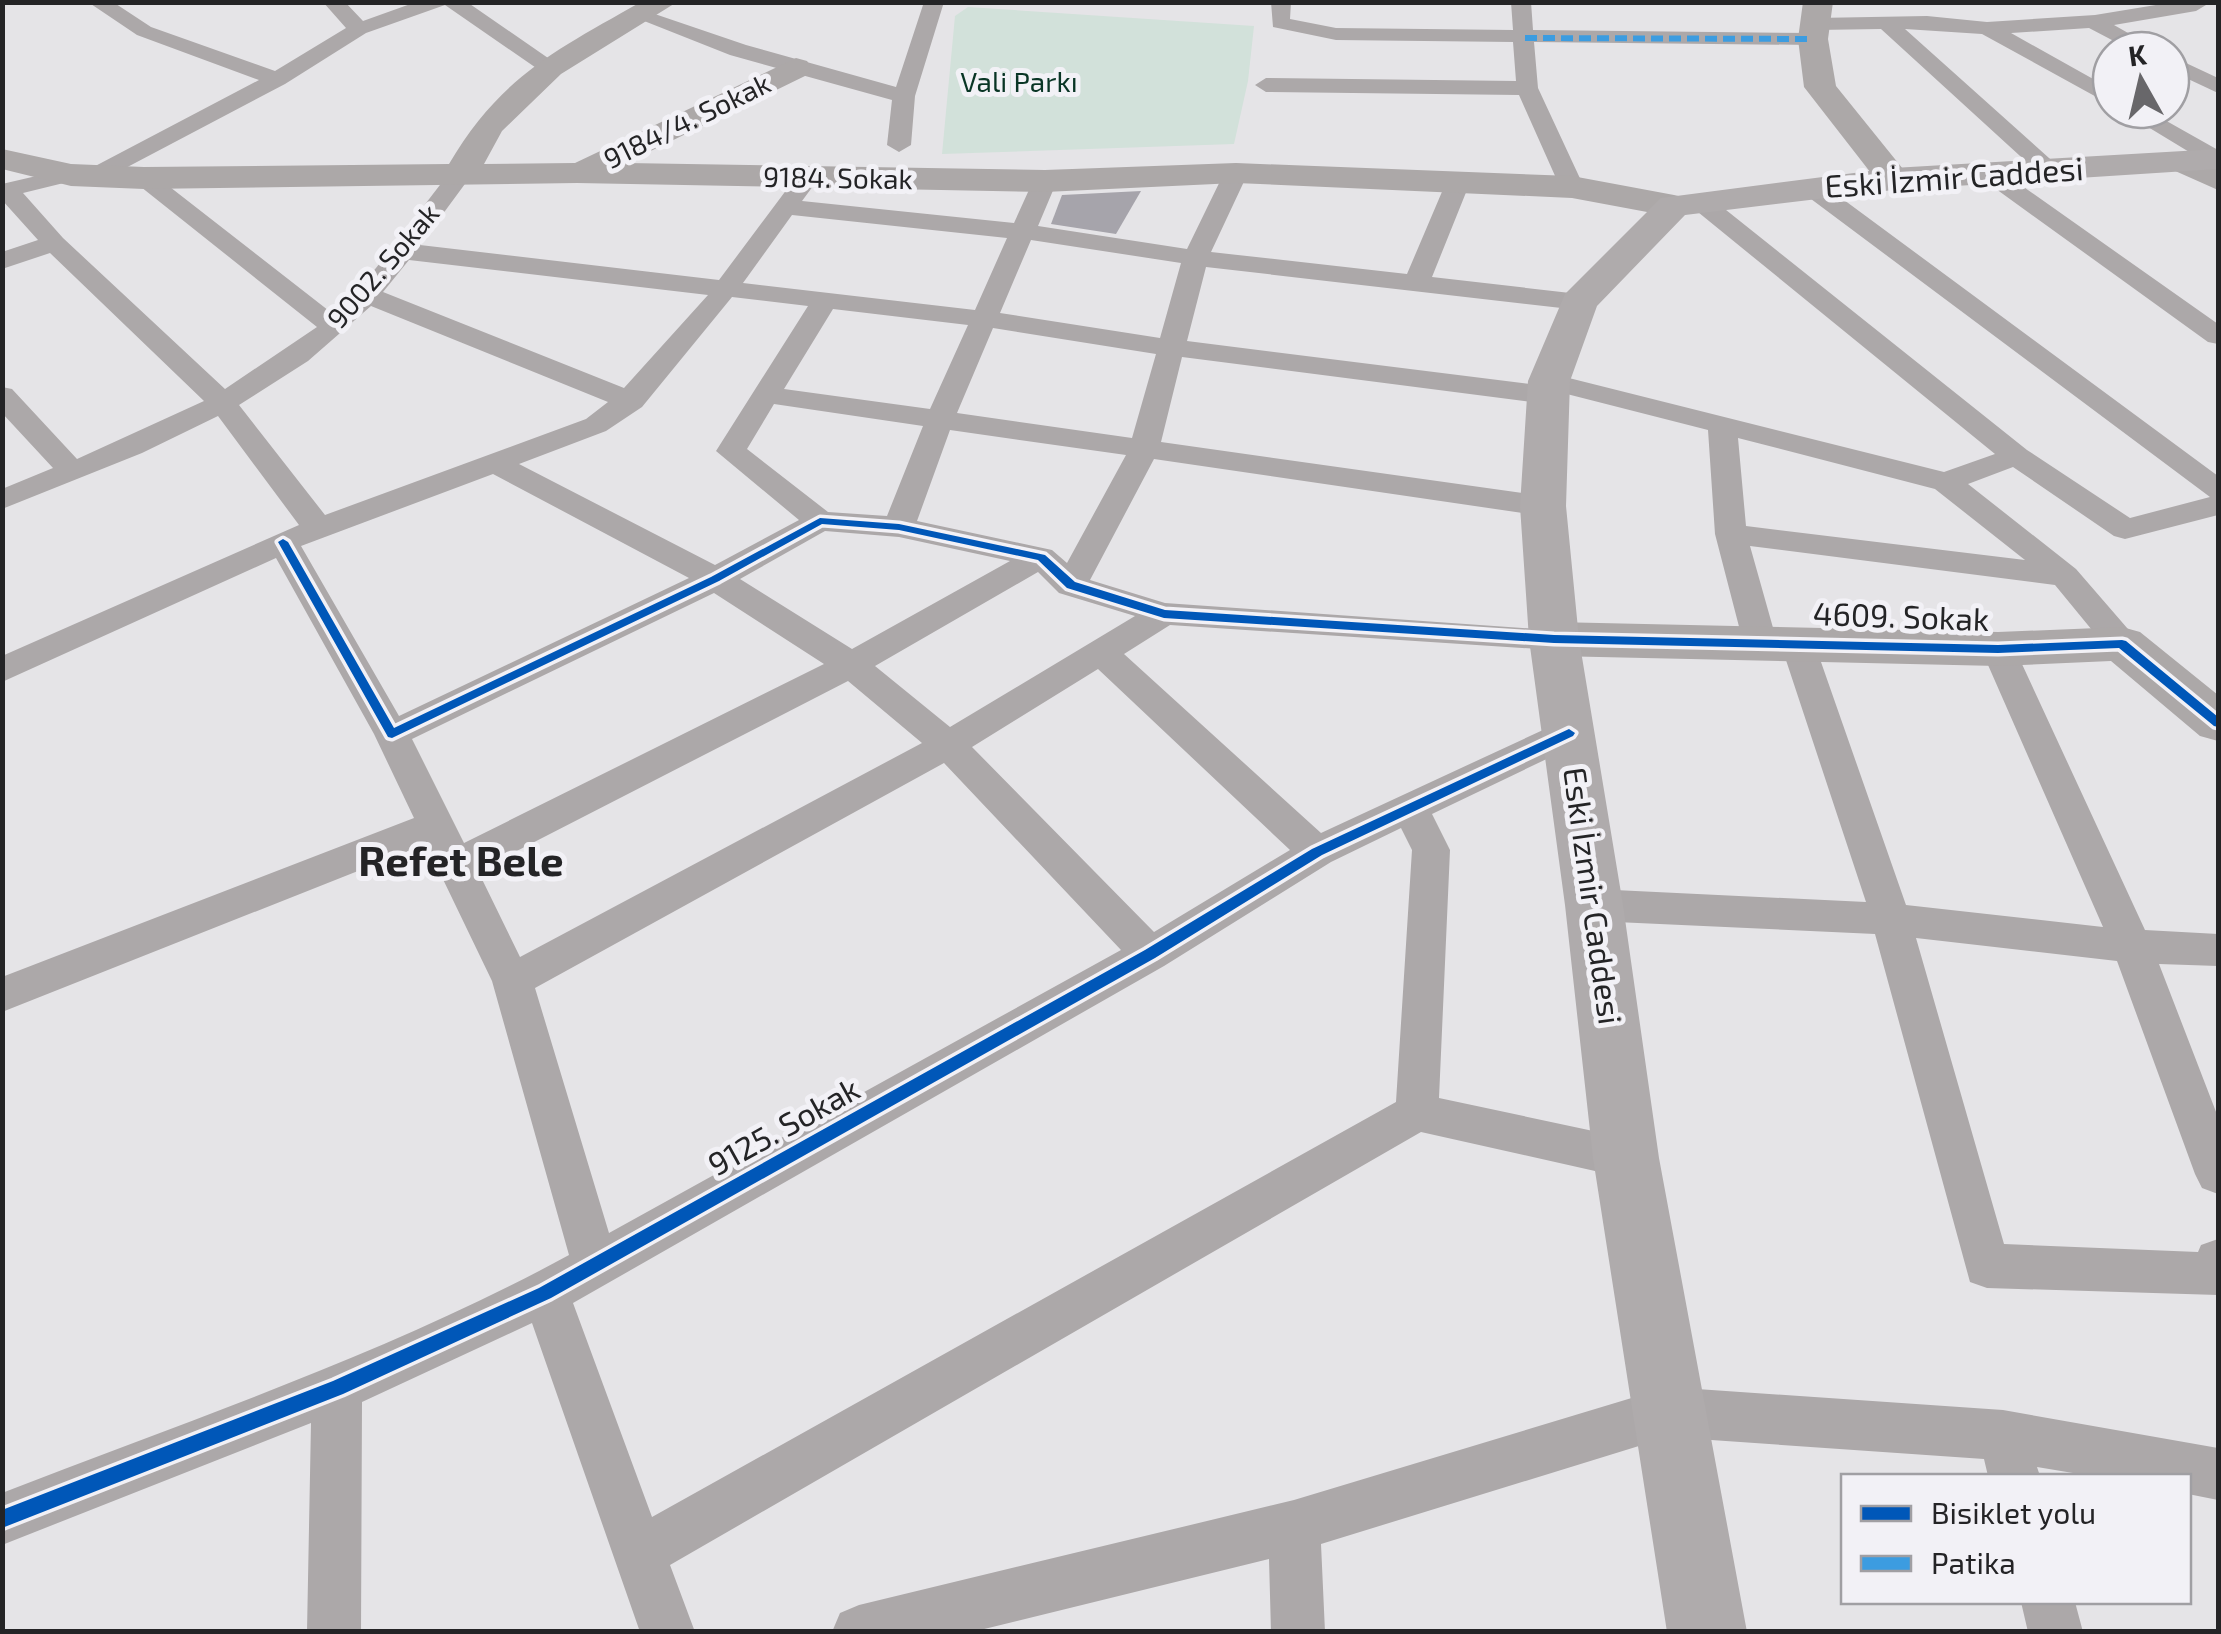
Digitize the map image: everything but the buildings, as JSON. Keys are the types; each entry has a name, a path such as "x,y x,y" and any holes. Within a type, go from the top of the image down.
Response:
{"main road":[{"name":"Eski İzmir Caddesi","path":"1708,1632 1626,1158 1594,905 1554,640 1544,506 1548,388 1578,302 1688,204 1893,179 2210,165"}],"street":[{"path":"98,2 144,31 277,78"},
{"path":"333,2 359,28"},
{"path":"81,176 277,78 359,28 436,2"},
{"path":"454,2 550,67"},
{"path":"900,145 904,96 934,2"},
{"path":"1280,2 1280,23 1336,34 1525,38 1815,22 1987,28 2092,22 2193,4 2218,15"},
{"path":"1521,2 1528,88 1572,187"},
{"path":"2062,2 2108,30"},
{"path":"652,8 796,68 904,96"},
{"name":"9002. Sokak","path":"2,500 224,404 334,328 402,251 461,173 488,126 550,67 652,8"},
{"path":"1815,22 1820,87 1893,179"},
{"path":"1888,24 2051,172"},
{"path":"1987,28 2091,87"},
{"name":"9184/4. Sokak","path":"577,174 796,68"},
{"path":"2191,73 2218,87"},
{"path":"1266,84 1528,88"},
{"path":"2160,130 2210,165"},
{"name":"9184. Sokak","path":"4,180 461,173 1045,181 1236,173 1572,187 1688,204"},
{"path":"1071,586 1144,450 1195,258 1236,173"},
{"path":"1993,176 2218,336"},
{"path":"144,178 334,328"},
{"path":"2,670 283,542 596,425 632,400 723,290 807,178"},
{"path":"4,180 54,242 224,404 318,528"},
{"path":"1416,282 1459,180"},
{"path":"899,527 940,422 1045,181"},
{"path":"1812,188 2218,490"},
{"path":"1688,204 2016,456 2125,529 2218,504"},
{"path":"785,207 1026,232 1195,258 1578,302"},
{"path":"2,260 54,242"},
{"path":"402,251 984,320 1173,348 1548,388 1722,423 1946,482 2065,576 2122,644 2209,706"},
{"path":"365,294 632,400"},
{"path":"820,521 730,451 824,302"},
{"path":"768,395 1544,506"},
{"path":"6,404 72,471"},
{"path":"1722,423 1731,534 1891,919 1987,1266 2212,1274 2218,1261"},
{"path":"1946,482 2016,456"},
{"path":"494,463 715,579 851,665 947,745 1150,954"},
{"path":"392,734 715,579 820,521 899,527 1041,557 1071,586 1164,614 1554,640"},
{"path":"1731,534 2065,576"},
{"path":"283,542 392,734 512,981 595,1265"},
{"path":"456,866 851,665 1041,557"},
{"path":"512,981 947,745 1164,614"},
{"name":"4609. Sokak","path":"1554,640 1998,648 2122,644"},
{"path":"1998,648 2132,946 2218,1174"},
{"path":"1102,653 1316,852"},
{"name":"9125. Sokak","path":"2,1520 337,1388 545,1293 1150,954 1316,852 1569,733"},
{"path":"1407,809 1420,825 1431,850 1416,1112"},
{"path":"2,995 436,825"},
{"path":"1594,905 1891,919 2132,946 2218,950"},
{"path":"640,1553 1416,1112 1626,1158"},
{"path":"545,1293 668,1632"},
{"path":"334,1632 337,1388"},
{"path":"859,1632 940,1622 1294,1526 1668,1412 2008,1456 2218,1474"},
{"path":"1294,1526 1298,1632"},
{"path":"2049,1604 2056,1632"}],"green space":[{"name":"Vali Parkı","path":"968,7 1254,26 1248,81 1234,144 942,154 955,16"}],"marked path":[{"path":"1525,38 1813,39"}],"cycle path":[{"path":"283,542 392,734 715,579 820,521 899,527 1041,557 1071,585 1164,614 1554,639 1998,649 2122,644 2218,723"},
{"path":"2,1519 337,1388 545,1293 1150,954 1317,852 1569,733"}],"district":[{"name":"Refet Bele","path":"461,861"}]}
